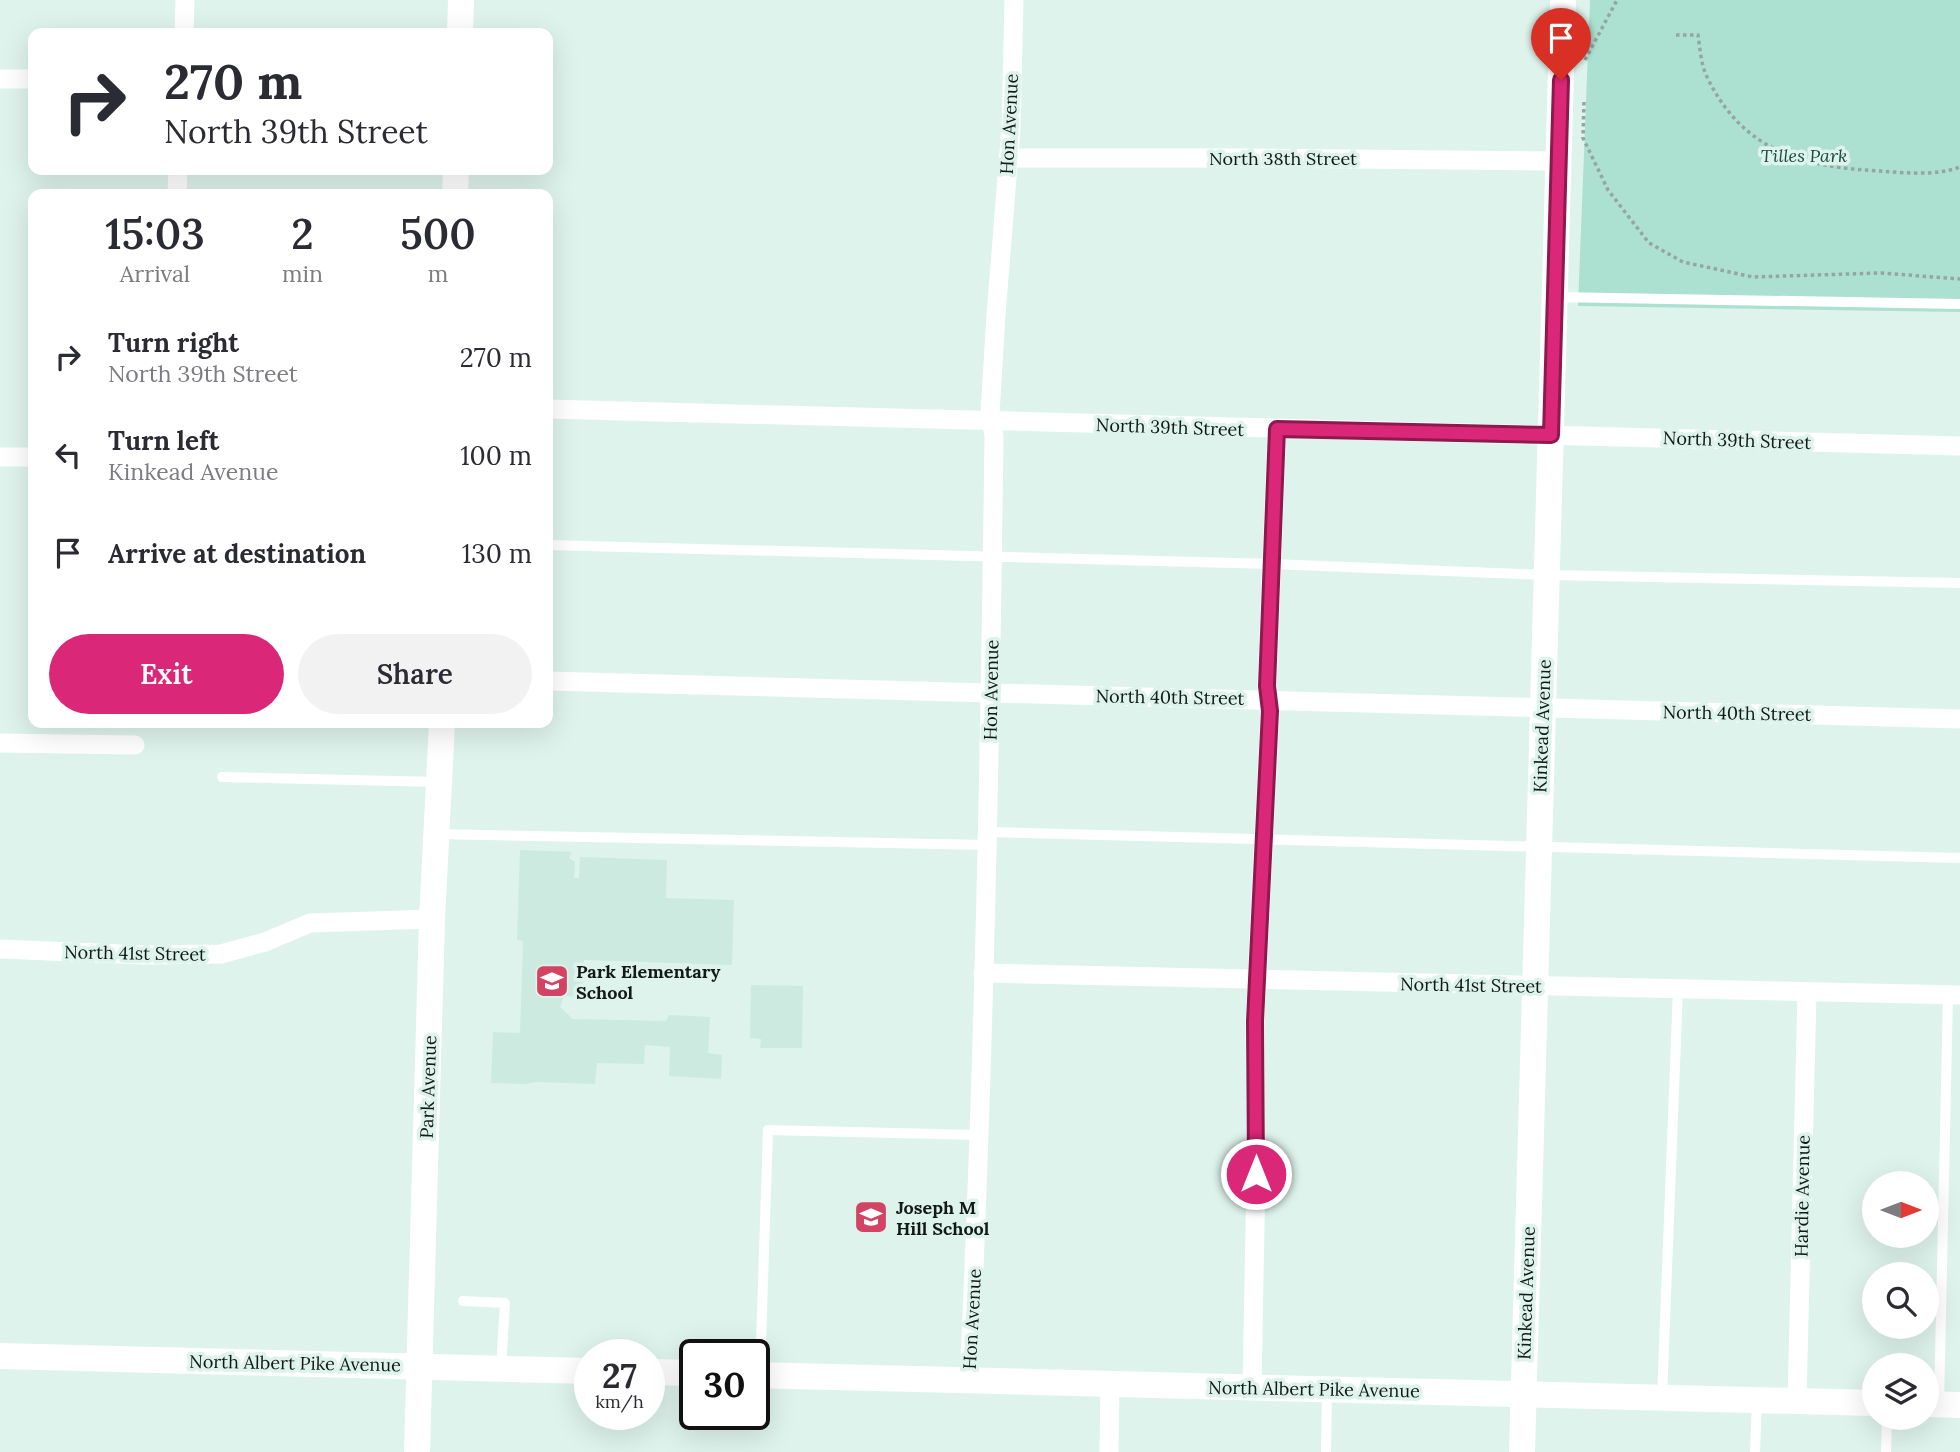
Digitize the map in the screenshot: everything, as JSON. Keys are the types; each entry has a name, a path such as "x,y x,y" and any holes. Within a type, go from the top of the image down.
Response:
{"street":[{"path":"184,28 185,0"},
{"path":"460,28 461,0"},
{"name":"Hon Avenue","path":"969,1380 979,1135 991,693 992,422 996,315 1008,158 1014,0"},
{"name":"Kinkead Avenue","path":"1522,1452 1563,0"},
{"path":"0,79 28,79"},
{"name":"North 38th Street","path":"1008,158 1559,161"},
{"name":"North 39th Street","path":"553,409 1960,446"},
{"path":"1252,1387 1257,980 1270,711 1267,686 1277,429"},
{"path":"0,457 28,457"},
{"name":"North 40th Street","path":"553,681 1960,719"},
{"name":"Park Avenue","path":"417,1452 432,919 442,728"},
{"path":"0,743 135,745"},
{"name":"North 41st Street","path":"0,949 145,955 221,954 265,942 310,923 432,919"},
{"name":"North 41st Street","path":"983,973 1954,995"},
{"name":"Hardie Avenue","path":"1797,1401 1807,992"},
{"name":"North Albert Pike Avenue","path":"0,1356 574,1370"},
{"name":"North Albert Pike Avenue","path":"770,1375 1862,1403"},
{"path":"1109,1452 1110,1384"}],"lane":[{"path":"1555,297 1960,304"},
{"path":"553,545 1272,564 1547,575 1960,583"},
{"path":"222,777 439,782"},
{"path":"437,834 987,839 1264,838 1539,849 1960,858"},
{"path":"1662,1398 1678,989"},
{"path":"1942,1405 1954,995"},
{"path":"759,1339 768,1130 979,1135"},
{"path":"463,1301 505,1303 501,1368"},
{"path":"1326,1452 1327,1389"},
{"path":"1755,1452 1757,1400"},
{"path":"1886,1452 1887,1430"}],"path":[{"path":"1585,71 1585,57 1617,0"},
{"path":"1676,35 1698,35 1705,75 1726,109 1758,140 1790,157 1835,168 1872,171 1947,172 1960,167"},
{"path":"1584,97 1583,138 1608,190 1649,243 1683,262 1753,277 1881,273 1960,279"}],"shaded area":[{"name":"Park Elementary School","path":"520,850 572,852 569,858 575,862 574,878 579,878 580,857 667,860 666,898 734,900 732,965 584,960 582,997 564,996 560,1007 573,1019 666,1021 669,1015 710,1017 708,1053 722,1055 721,1079 669,1076 670,1047 645,1045 644,1064 597,1063 595,1084 491,1083 493,1032 520,1033 523,941 517,940"},
{"name":"Park Elementary School","path":"751,985 803,986 802,1048 760,1048 761,1039 750,1038"}],"green space":[{"name":"Tilles Park","path":"1590,0 1960,0 1960,312 1578,306"}],"place":[{"name":"Park Elementary School","path":"552,981"},
{"name":"Joseph M Hill School","path":"871,1217"}],"route":[{"path":"1256,1174 1255,1021 1270,711 1267,686 1277,429 1551,435 1561,80"}]}
